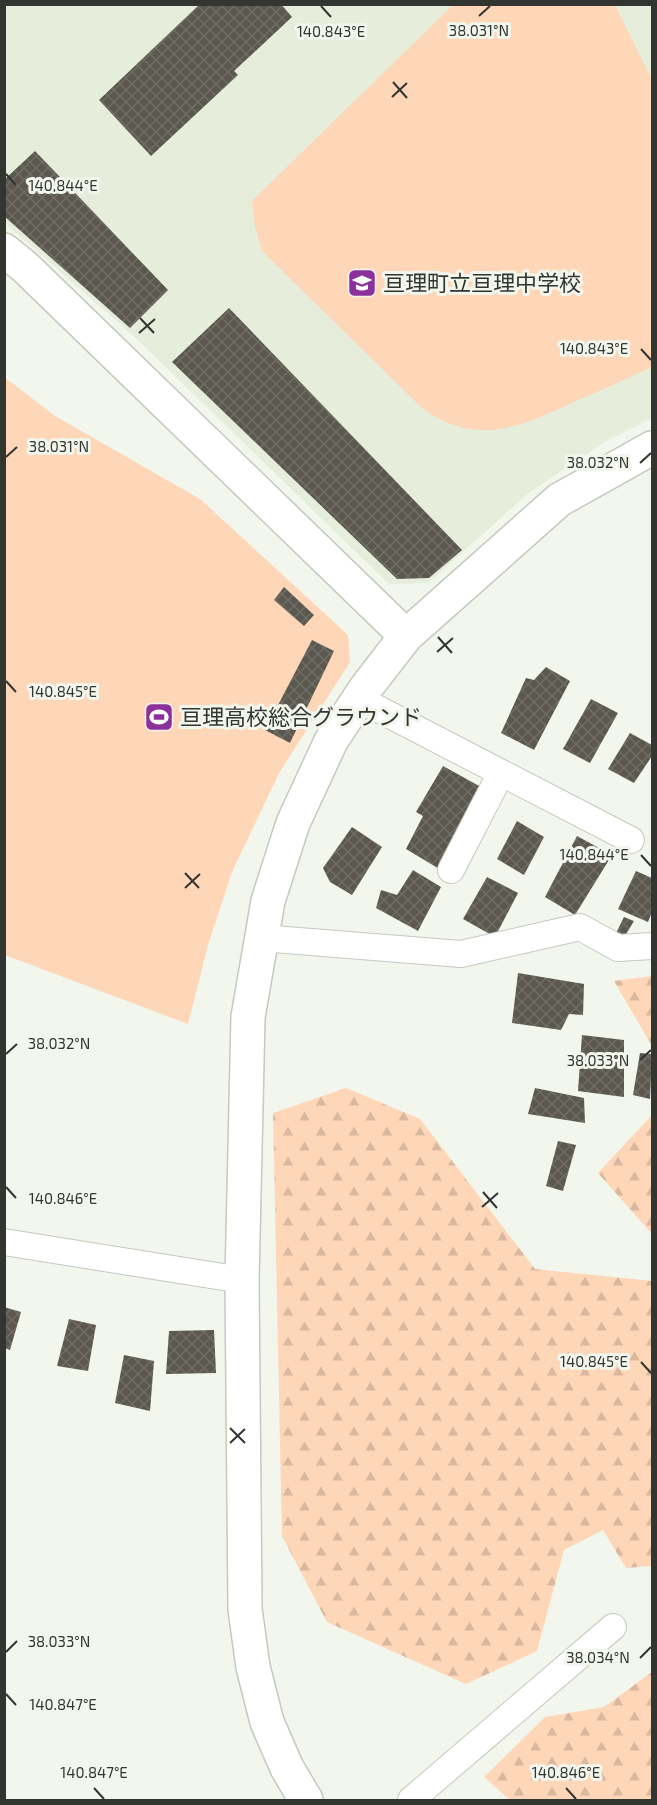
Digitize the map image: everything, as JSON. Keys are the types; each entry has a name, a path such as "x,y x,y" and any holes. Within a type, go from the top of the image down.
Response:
{"street":[{"path":"4,250 41,283 406,636"},
{"path":"306,1800 287,1768 267,1722 253,1667 245,1609 242,1280 248,1017 268,901 293,823 331,741 406,636 559,500 652,448"},
{"path":"359,699 631,840"},
{"path":"451,870 501,773"},
{"path":"261,938 461,954 580,927 618,948 652,946"},
{"path":"4,1242 242,1280"},
{"path":"411,1800 613,1627"}],"shaded area":[{"name":"亘理町立亘理中学校","path":"5,5 652,5 652,418 608,440 530,492 428,583 389,584 140,342 5,223"}],"green space":[{"path":"453,5 615,5 652,80 652,367 533,420 496,429 478,430 459,427 421,407 262,251 255,227 252,201"},
{"name":"亘理高校総合グラウンド","path":"4,377 55,416 200,499 348,635 350,662 279,773 232,872 208,945 188,1024 5,955"},
{"path":"652,976 652,1046 614,981"},
{"path":"346,1088 420,1119 535,1269 652,1281 652,1566 626,1568 603,1530 564,1550 537,1651 466,1684 327,1622 282,1536 273,1113"},
{"path":"652,1115 652,1234 598,1173"},
{"path":"652,1672 652,1800 510,1800 484,1777 545,1717 604,1707"}],"building":[{"path":"200,4 281,4 292,17 234,71 238,75 151,156 99,100"},
{"path":"35,151 168,290 130,328 4,216 4,180"},
{"path":"229,308 462,550 429,578 397,579 172,362"},
{"path":"284,587 314,615 304,626 274,600"},
{"path":"312,640 334,651 290,743 265,730"},
{"path":"546,667 570,681 534,750 501,733 526,678 534,680"},
{"path":"591,699 618,713 590,763 563,749"},
{"path":"630,733 652,745 652,756 634,783 608,769"},
{"path":"443,766 481,787 441,870 406,849 423,816 416,812"},
{"path":"517,821 544,837 524,875 497,859"},
{"path":"352,827 382,847 352,895 330,882 323,868"},
{"path":"577,836 612,855 575,915 545,897"},
{"path":"413,870 441,887 418,931 376,908 381,890 397,895"},
{"path":"636,871 652,878 652,912 648,922 618,909"},
{"path":"487,877 518,893 495,937 463,919"},
{"path":"624,917 634,921 625,936 616,933"},
{"path":"518,973 584,984 583,1015 569,1014 561,1030 512,1023"},
{"path":"582,1035 624,1040 624,1097 578,1091"},
{"path":"640,1053 652,1054 650,1099 633,1095"},
{"path":"535,1088 584,1098 585,1123 528,1114"},
{"path":"558,1141 576,1145 563,1191 546,1186"},
{"path":"4,1307 21,1312 10,1350 4,1348"},
{"path":"69,1319 96,1325 88,1371 57,1366"},
{"path":"214,1330 216,1373 166,1374 169,1331"},
{"path":"124,1355 154,1361 150,1411 115,1403"}],"place":[{"name":"亘理町立亘理中学校","path":"362,283"},
{"name":"亘理高校総合グラウンド","path":"159,717"}]}
